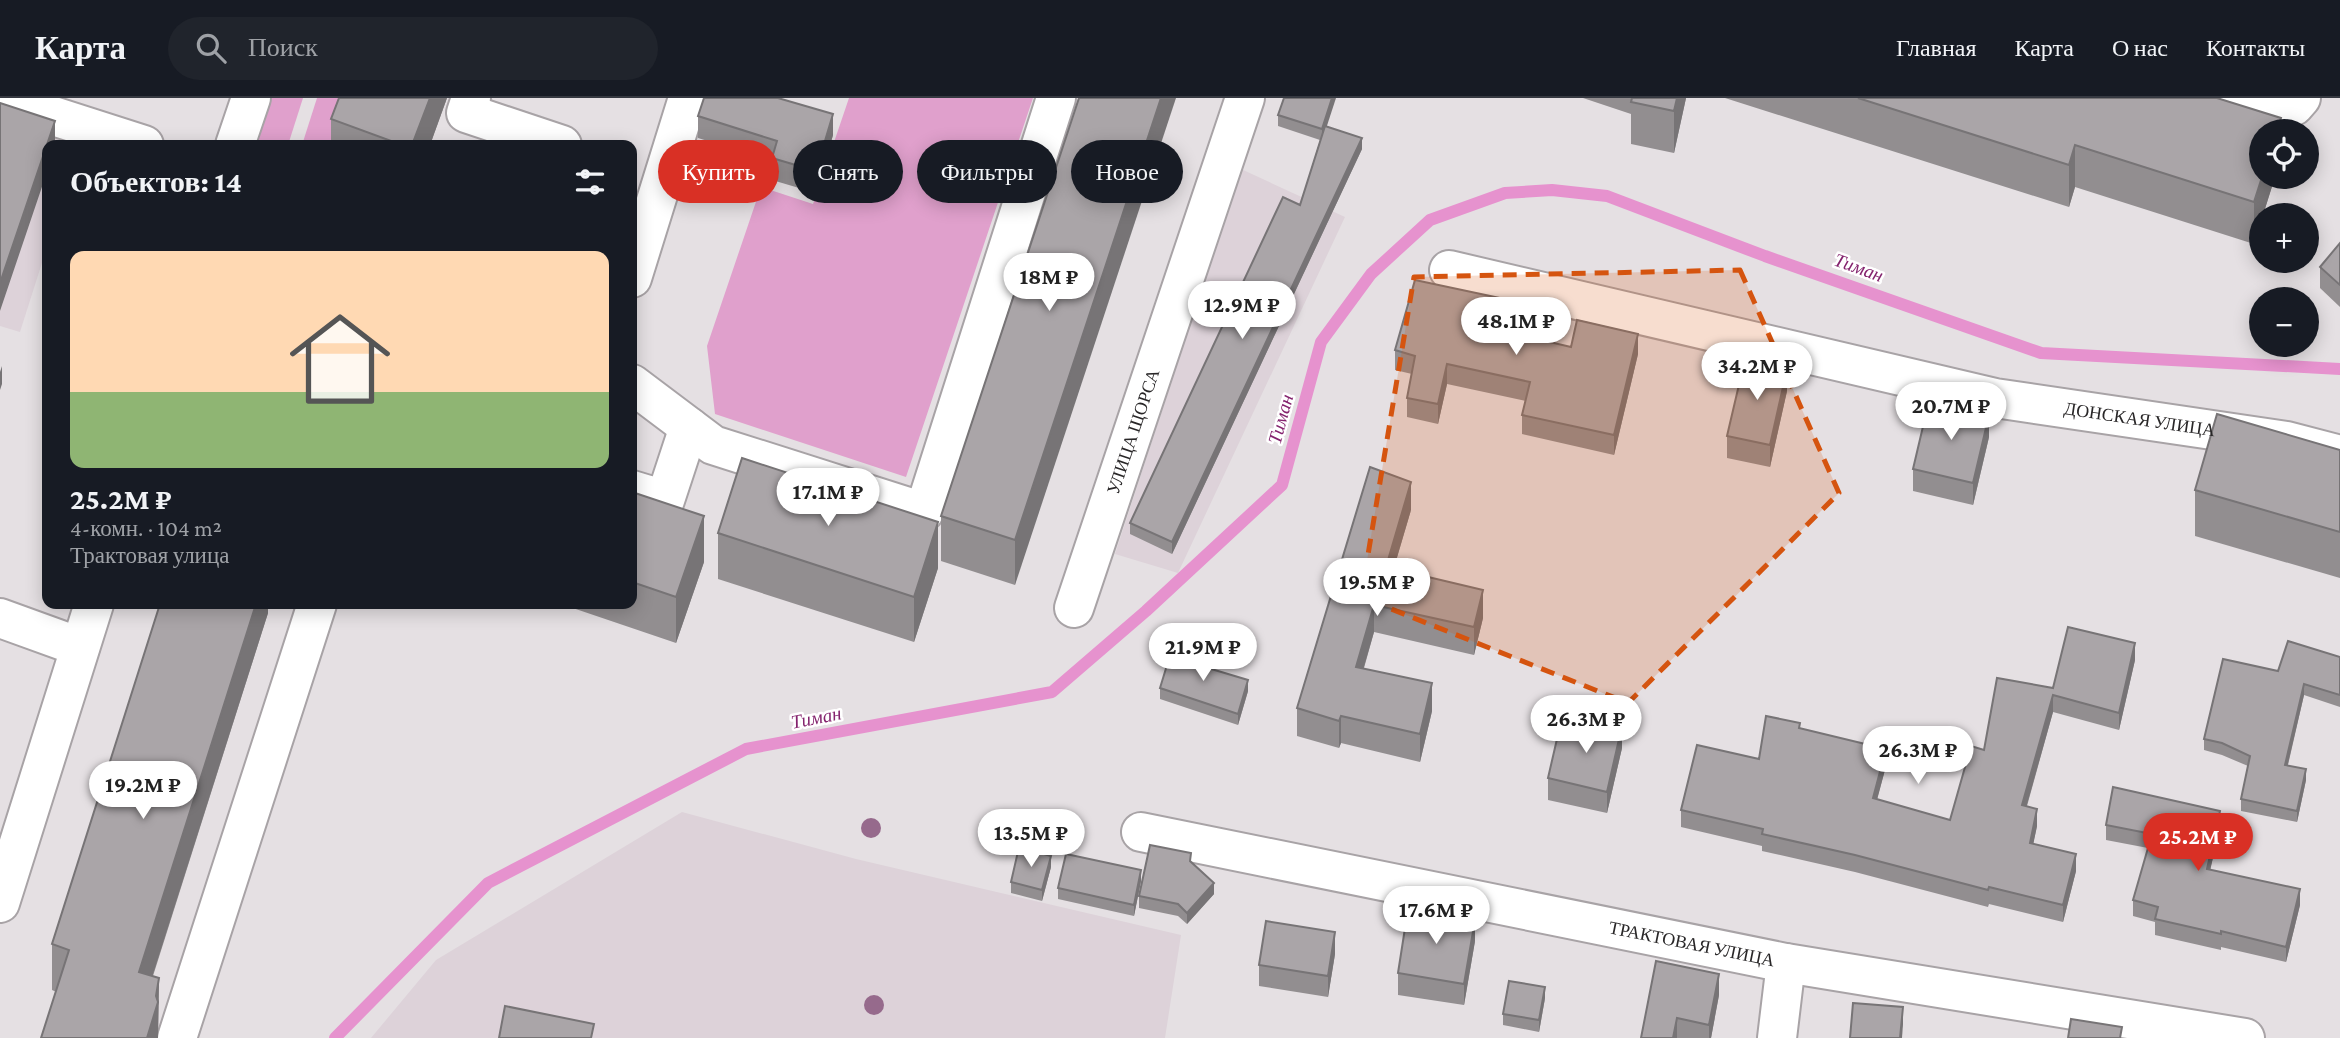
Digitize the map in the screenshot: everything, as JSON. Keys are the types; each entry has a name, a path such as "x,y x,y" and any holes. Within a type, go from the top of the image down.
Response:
{"street":[{"path":"237,140 251,98"},
{"path":"471,98 466,113 547,140"},
{"path":"637,243 647,174 688,98"},
{"path":"637,388 713,445 924,512 1056,98"},
{"name":"УЛИЦА ЩОРСА","path":"1074,608 1245,98"},
{"path":"2238,98 2277,112 2294,106 2301,98"},
{"path":"0,99 128,140"},
{"name":"ДОНСКАЯ УЛИЦА","path":"1449,271 1995,398 2287,441 2340,455"},
{"path":"637,492 665,500 689,427"},
{"path":"0,903 92,609"},
{"path":"177,1038 315,609"},
{"path":"0,618 80,647"},
{"name":"ТРАКТОВАЯ УЛИЦА","path":"1141,832 1786,963 2245,1038"},
{"path":"1777,1038 1786,963"}],"highlighted area":[{"path":"1740,270 1839,493 1628,703 1361,597 1414,277"}],"shaded area":[{"path":"264,98 303,98 290,140 250,140"},
{"path":"317,98 352,98 336,140 304,140"},
{"path":"849,98 1033,98 1019,140 917,140 917,203 998,203 906,477 715,414 707,346 756,203 779,203 779,193 793,197 793,203 903,203 903,140 835,140"},
{"path":"0,120 68,140 42,140 42,263 20,332 0,326"},
{"path":"1241,169 1345,217 1178,573 1115,554"},
{"path":"682,812 856,859 1181,935 1165,1038 371,1038 436,960"}],"building":[{"path":"339,98 430,98 414,140 388,140 331,119"},
{"path":"704,98 778,98 833,114 825,140 793,140 793,164 779,160 779,140 698,116"},
{"path":"1079,98 1161,98 1147,140 1071,140 1071,203 1126,203 1015,540 941,516 1044,203 1057,203 1057,165"},
{"path":"1284,98 1332,98 1322,129 1278,115"},
{"path":"1632,98 1677,98 1674,111 1631,102"},
{"path":"1858,98 2217,98 2281,118 2249,119 2249,189 2258,189 2254,202 2075,145 2069,165"},
{"path":"0,103 55,121 49,140 42,140 42,159 0,283"},
{"path":"1325,126 1362,138 1172,542 1130,523 1283,197 1300,205"},
{"path":"2340,243 2340,285 2320,267"},
{"path":"1415,280 1514,301 1507,332 1571,347 1577,320 1638,334 1614,435 1522,415 1530,382 1447,364 1438,404 1407,398 1415,356 1395,350"},
{"path":"1745,359 1787,369 1770,445 1727,436"},
{"path":"1929,401 1989,415 1973,483 1913,469"},
{"path":"2217,414 2340,450 2340,532 2195,490"},
{"path":"742,458 938,522 914,597 718,533"},
{"path":"1370,467 1411,482 1386,567 1483,590 1474,627 1374,605 1356,667 1432,683 1420,734 1341,716 1339,721 1297,708"},
{"path":"637,494 704,516 676,597 637,584"},
{"path":"158,609 254,609 139,972 159,978 156,996 158,1002 147,1038 41,1038 69,950 52,944"},
{"path":"2068,627 2135,643 2119,713 2053,695 2022,805 2037,809 2030,843 2076,854 2063,905 1989,887 1988,890 1762,834 1763,829 1681,810 1697,745 1759,759 1766,716 1800,723 1799,728 1886,749 1873,798 1950,820 1971,746 1984,750 1997,678 2053,688"},
{"path":"2288,641 2340,657 2340,695 2304,684 2285,765 2306,769 2297,811 2241,799 2250,756 2222,743 2204,739 2223,659 2278,671"},
{"path":"1171,652 1209,662 1208,668 1248,680 1238,714 1160,688"},
{"path":"1587,718 1622,726 1607,792 1548,778 1560,726 1584,731"},
{"path":"2113,787 2220,811 2207,869 2300,889 2286,947 2155,919 2158,907 2133,900 2152,834 2106,825"},
{"path":"1150,845 1191,853 1190,861 1214,883 1187,913 1178,904 1139,896"},
{"path":"1019,847 1051,856 1042,890 1011,882"},
{"path":"1066,854 1141,870 1134,905 1058,888"},
{"path":"1408,909 1475,920 1464,984 1398,973"},
{"path":"1266,921 1335,932 1328,976 1259,965"},
{"path":"1656,961 1719,974 1709,1025 1677,1018 1673,1038 1641,1038"},
{"path":"1509,981 1545,987 1539,1020 1503,1014"},
{"path":"1853,1003 1903,1007 1900,1038 1850,1038"},
{"path":"505,1006 594,1024 591,1038 499,1038"},
{"path":"2071,1019 2122,1027 2120,1038 2068,1038"}],"waterway":[{"name":"Тиман","path":"335,1038 488,883 746,749 1052,692 1146,611 1282,485 1321,342 1371,274 1430,220 1505,193 1552,190 1607,196 1765,256 2041,353 2340,369"}]}
